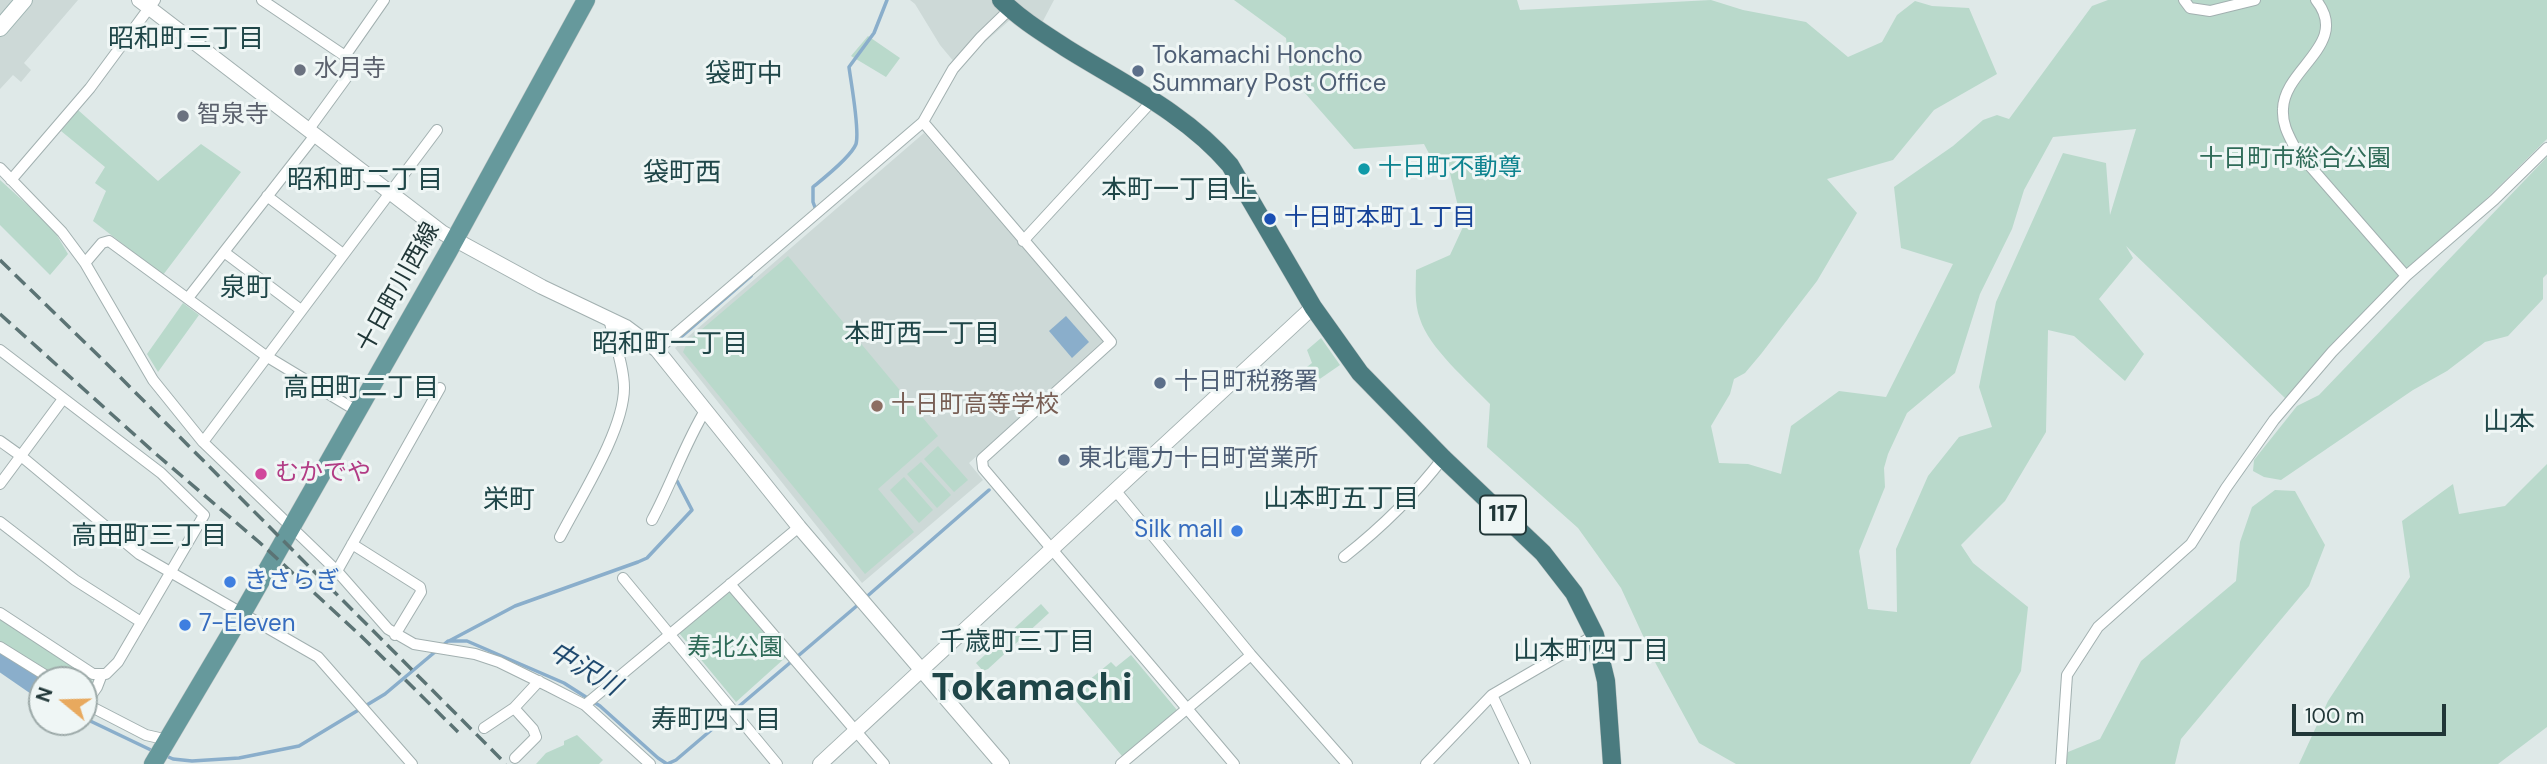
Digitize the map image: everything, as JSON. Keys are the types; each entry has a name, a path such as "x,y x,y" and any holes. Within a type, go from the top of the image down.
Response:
{"highway":[{"name":"117","path":"1006,5 1037,30 1152,101 1214,146 1230,165 1313,307 1360,373 1443,458 1543,553 1574,593 1595,635 1606,681 1612,764"}],"main road":[{"path":"0,28 24,0"},
{"name":"十日町川西線","path":"153,764 242,614 454,240 586,0"}],"street":[{"path":"188,298 267,196 352,70 353,64 345,56 262,0"},
{"path":"345,56 384,0"},
{"path":"2184,0 2190,8 2210,11 2255,0"},
{"path":"2316,0 2325,15 2326,31 2319,50 2297,74 2287,90 2283,107 2284,127 2296,150 2406,276"},
{"path":"11,180 90,88 148,2 454,240 542,287 626,327 657,350 799,527 1002,764"},
{"path":"657,350 923,122 953,69 1006,5"},
{"path":"1023,241 1152,101"},
{"path":"923,122 1111,342 982,459 983,468 1234,764"},
{"path":"203,442 437,130"},
{"path":"2061,764 2067,675 2085,644 2117,609 2191,544 2274,420 2332,352 2406,276 2494,200 2547,148"},
{"path":"0,169 62,232 85,263 153,380 203,442 337,571 396,635 414,644 475,654 539,681 585,705 650,764"},
{"path":"267,196 343,254"},
{"path":"85,263 102,243 109,241 267,356 357,411"},
{"path":"224,252 301,310"},
{"path":"820,764 1313,307"},
{"path":"560,537 611,439 624,401 624,384 609,319"},
{"path":"0,350 161,473 204,515 117,662 106,674 93,674 0,612"},
{"path":"337,571 440,388"},
{"path":"0,484 63,399"},
{"path":"652,520 678,469 688,438 706,409"},
{"path":"0,441 139,554 318,657 412,764"},
{"path":"1344,557 1382,527 1422,485 1443,458"},
{"path":"1115,490 1251,655 1347,764"},
{"path":"0,522 75,580 141,622"},
{"path":"585,705 799,527"},
{"path":"352,544 420,587 421,592 396,635"},
{"path":"623,578 777,764"},
{"path":"730,584 884,764"},
{"path":"1426,764 1492,695 1595,635"},
{"path":"0,647 31,666"},
{"path":"1121,764 1251,655"},
{"path":"98,684 102,674"},
{"path":"484,728 514,708 539,681"},
{"path":"1492,695 1525,764"},
{"path":"514,708 533,729 536,737 515,758"},
{"path":"98,711 146,735 167,742"}],"shaded area":[{"path":"0,0 78,0 24,63 31,70 21,82 13,75 0,89"},
{"path":"910,0 1054,0 1034,38 1010,20 978,48 960,69 940,45"},
{"name":"十日町高等学校","path":"924,133 1103,341 969,463 983,480 862,583 675,348"}],"green space":[{"name":"十日町市総合公園","path":"1234,0 1517,0 1520,10 1711,0 1743,10 1806,22 1848,57 1882,42 1897,15 1915,1 1932,6 1969,8 1997,74 1934,110 1893,160 1827,179 1857,213 1817,281 1745,373 1734,379 1730,394 1711,426 1719,463 1748,464 1781,474 1791,426 1839,391 1886,397 1953,264 1901,248 1894,187 1953,146 1983,120 1997,115 2009,119 2092,6 2108,0 2547,0 2547,139 2285,398 2126,246 2133,258 2099,299 2144,354 2125,381 2074,336 2048,330 2046,432 2005,501 1961,545 1973,563 2028,607 2021,671 1970,764 1736,764 1699,743 1656,664 1621,588 1578,528 1487,447 1490,404 1450,364 1425,330 1417,307 1416,270 1450,255 1463,227 1448,165 1437,169 1424,144 1354,149 1290,76 1286,38","holes":["2136,129 2110,215 2106,163 2063,153 1996,302 1979,387 1992,427 1959,437 1928,476 1896,549 1897,612 1868,609 1859,551 1885,487 1884,468 1888,454 1907,413 1955,373 1980,294 2012,229 2024,190 2053,137"]},
{"path":"868,36 900,58 886,77 851,56"},
{"path":"78,110 158,181 201,144 241,172 163,275 93,221 106,191 95,183 105,167 61,131"},
{"path":"2547,157 2547,274 2543,278 2543,299 2508,336 2485,342 2447,371 2413,390 2281,480 2264,477 2253,471 2254,460 2297,406 2319,395"},
{"path":"0,180 52,227 68,254 50,275 0,225"},
{"path":"788,256 938,436 878,489 914,532 865,574 683,352 688,341"},
{"path":"183,303 199,315 158,372 147,354"},
{"path":"1321,338 1340,365 1311,385 1303,370 1312,363 1307,350"},
{"path":"938,446 968,480 954,492 924,459"},
{"path":"921,462 951,495 937,508 907,474"},
{"path":"2547,464 2547,727 2498,764 2299,764 2328,701 2410,577 2402,521 2453,484 2459,514 2505,506"},
{"path":"904,477 933,510 919,523 890,490"},
{"path":"2275,490 2295,491 2325,545 2309,586 2181,739 2175,764 2065,764 2068,752 2100,739 2141,661 2236,581 2240,542 2252,507"},
{"name":"寿北公園","path":"729,591 786,657 736,702 679,633"},
{"path":"1041,604 1049,613 983,671 976,663"},
{"path":"0,618 74,666 37,666 0,642"},
{"path":"1131,655 1177,710 1122,756 1071,695 1111,662 1116,667"},
{"path":"577,735 603,760 599,764 536,764 546,753 564,745 564,741"}],"water":[{"path":"1066,316 1089,342 1072,358 1049,331"}],"waterway":[{"path":"816,210 813,187 843,161 856,144 856,118 849,67 874,33 887,0"},
{"path":"681,337 751,276"},
{"path":"449,641 515,606 647,558 692,510 677,481"},
{"name":"中沢川","path":"864,599 989,490"},
{"name":"中沢川","path":"164,755 192,761 239,758 299,746 385,694 448,641 467,641 564,683 600,706 667,764 676,760 859,604"},
{"name":"中沢川","path":"0,661 28,680"},
{"name":"中沢川","path":"98,725 153,751"}],"railway":[{"path":"0,260 506,764"},
{"path":"0,314 259,542 361,636 458,732"}],"place":[{"name":"水月寺","path":"300,70"},
{"name":"Tokamachi Honcho Summary Post Office","path":"1138,71"},
{"name":"智泉寺","path":"183,116"},
{"name":"十日町不動尊","path":"1364,169"},
{"name":"十日町本町１丁目","path":"1270,219"},
{"name":"十日町税務署","path":"1160,383"},
{"name":"十日町高等学校","path":"877,406"},
{"name":"東北電力十日町営業所","path":"1064,460"},
{"name":"むかでや","path":"261,474"},
{"name":"Silk mall","path":"1237,531"},
{"name":"きさらぎ","path":"230,582"},
{"name":"7-Eleven","path":"185,625"}],"district":[{"name":"昭和町三丁目","path":"186,40"},
{"name":"袋町中","path":"744,75"},
{"name":"袋町西","path":"682,174"},
{"name":"昭和町二丁目","path":"365,181"},
{"name":"本町一丁目上","path":"1179,191"},
{"name":"泉町","path":"246,289"},
{"name":"本町西一丁目","path":"922,335"},
{"name":"昭和町一丁目","path":"670,345"},
{"name":"高田町二丁目","path":"361,389"},
{"name":"山本","path":"2509,423"},
{"name":"山本町五丁目","path":"1341,500"},
{"name":"栄町","path":"509,501"},
{"name":"高田町三丁目","path":"149,537"},
{"name":"千歳町三丁目","path":"1017,643"},
{"name":"山本町四丁目","path":"1591,652"},
{"name":"Tokamachi","path":"1032,690"},
{"name":"寿町四丁目","path":"716,721"}]}
